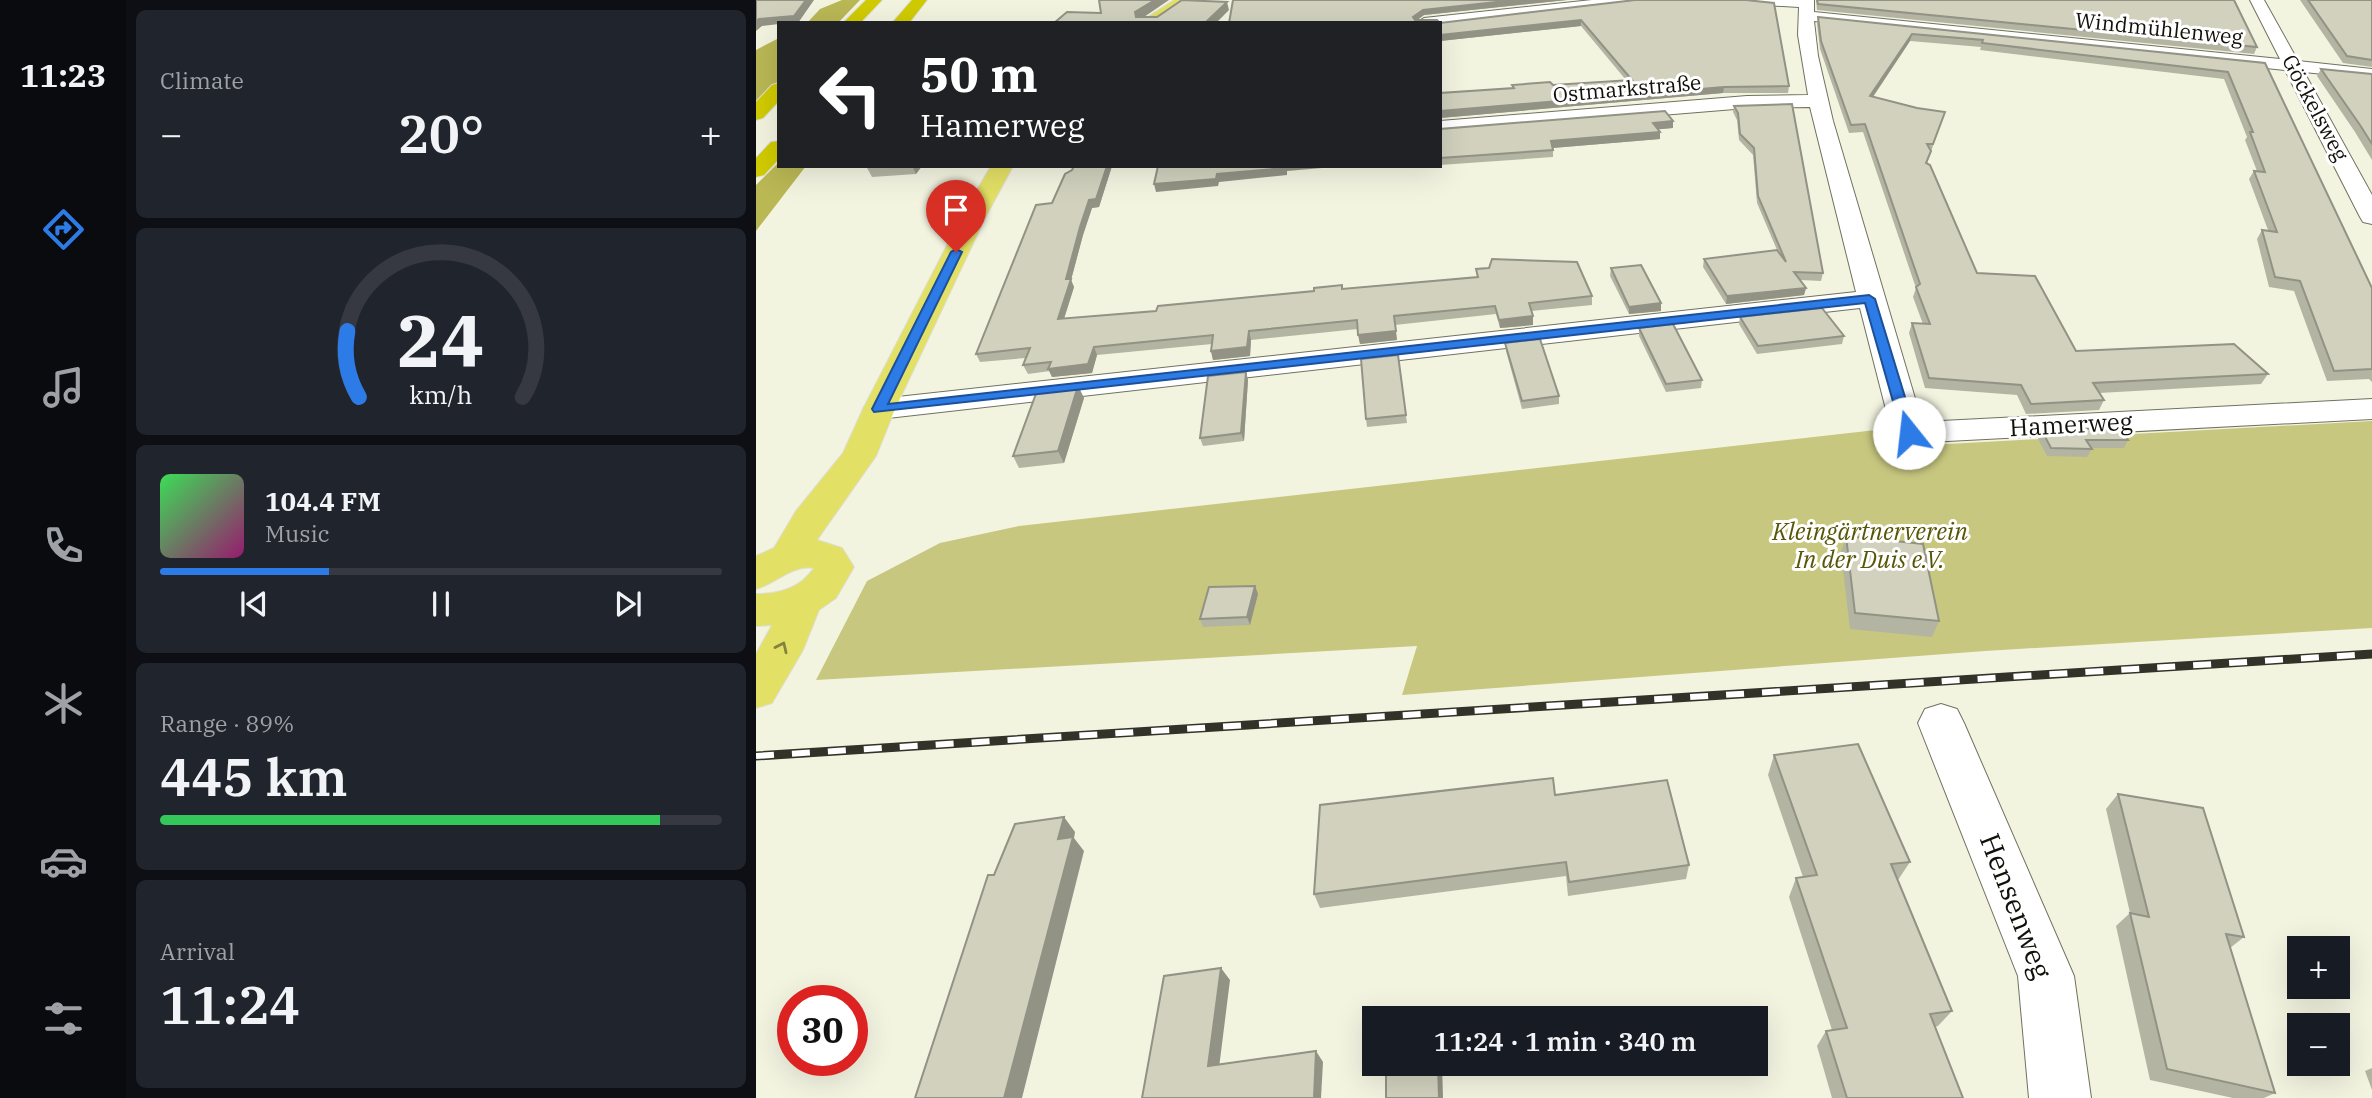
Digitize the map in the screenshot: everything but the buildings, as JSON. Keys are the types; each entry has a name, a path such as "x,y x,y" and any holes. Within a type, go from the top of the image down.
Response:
{"highway":[{"path":"853,21 875,0"},
{"path":"902,21 920,0"},
{"path":"756,114 777,91"},
{"path":"756,135 777,116"},
{"path":"756,170 777,149"}],"main road":[{"path":"1150,21 1185,0"},
{"path":"756,690 782,650 803,600 771,610 773,587 857,477 859,456 879,409 974,216 1001,168"}],"street":[{"path":"1442,21 1633,0"},
{"name":"Windmühlenweg","path":"1747,0 1807,6 1899,24 2372,74"},
{"name":"Göckelsweg","path":"2257,0 2372,217"},
{"name":"Hamerweg","path":"1807,6 1809,49 1819,102 1869,299 1909,433 2372,409"},
{"name":"Ostmarkstraße","path":"1442,127 1747,102 1819,102"},
{"path":"879,409 1869,299"},
{"name":"Hensenweg","path":"1941,723 2046,976 2060,1098"}],"green space":[{"name":"Kleingärtnerverein In der Duis e.V.","path":"2372,421 2372,628 1985,651 1402,695 1417,646 816,680 867,581 940,543 1019,526 1885,429 1929,445"}],"shaded area":[{"path":"842,0 860,0 840,21 809,21 820,9"},
{"path":"777,39 777,86 756,109 756,50"},
{"path":"777,164 777,168 804,168 756,231 756,185"}],"railway":[{"path":"756,756 2372,654"}],"route":[{"path":"956,252 879,409 1869,299 1909,433"}]}
